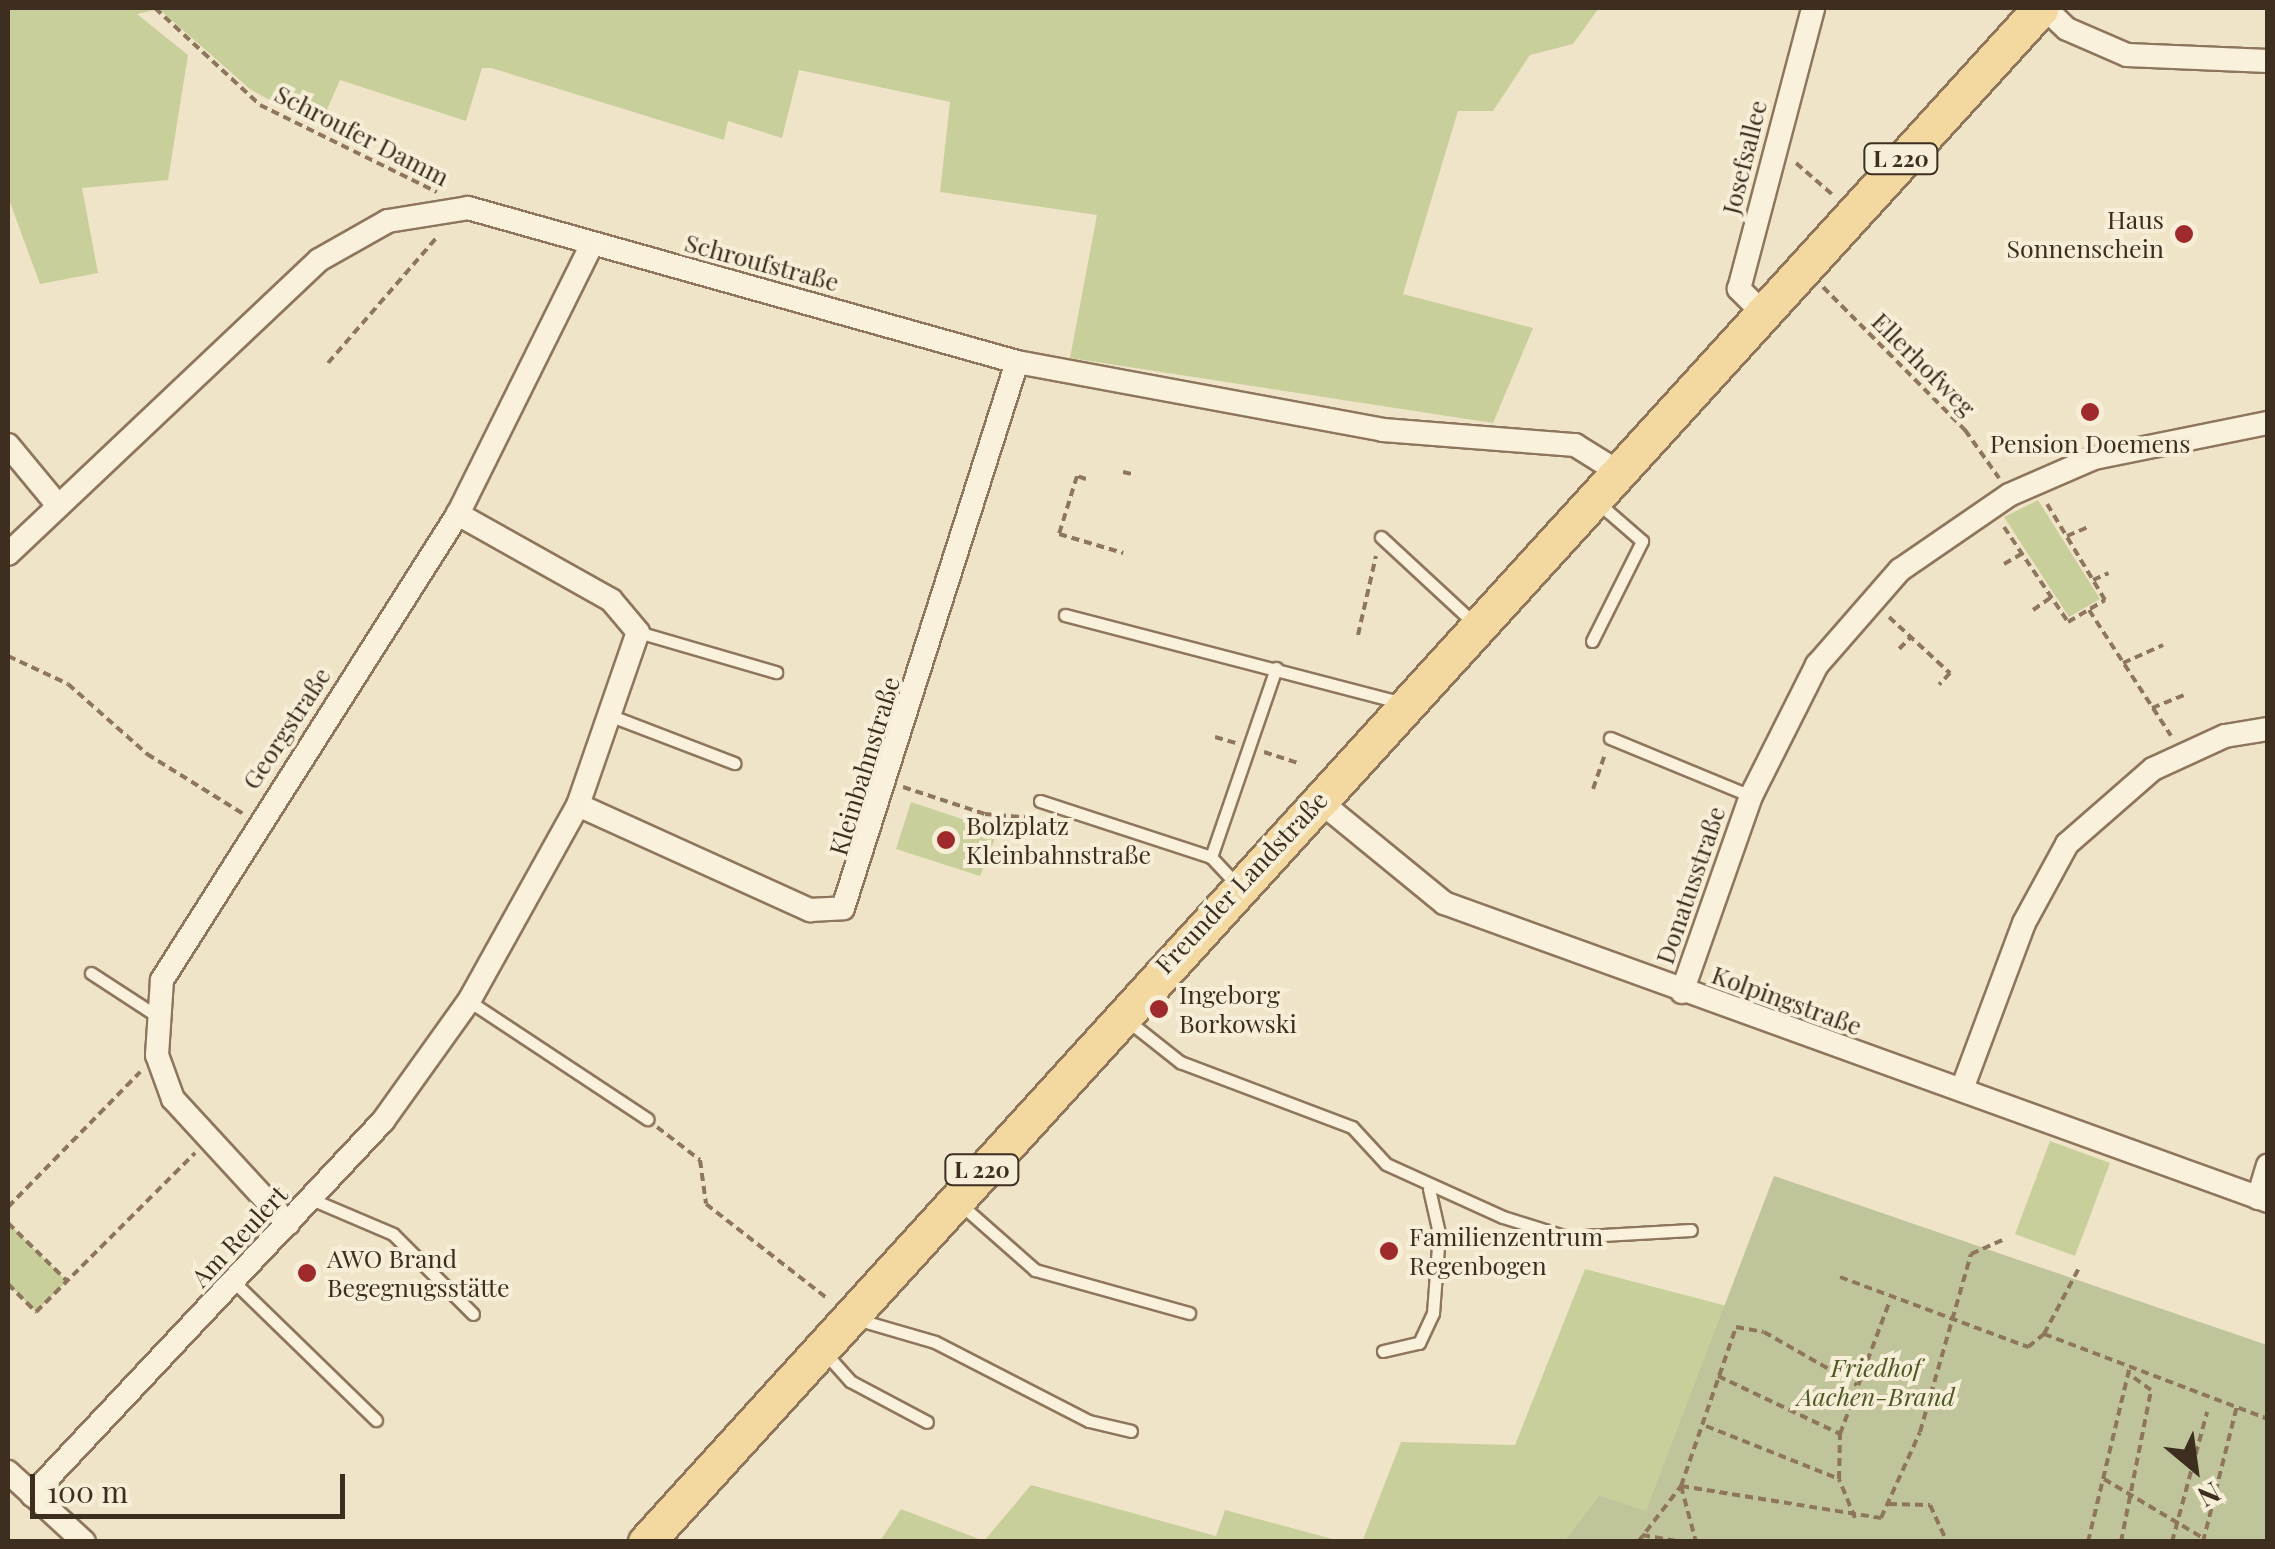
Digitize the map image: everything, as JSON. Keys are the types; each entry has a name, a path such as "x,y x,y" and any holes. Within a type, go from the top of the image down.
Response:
{"main road":[{"name":"Freunder Landstraße","path":"646,1542 823,1350 1236,884 2043,8"}],"street":[{"name":"Josefsallee","path":"1762,312 1739,290 1813,8"},
{"path":"2043,8 2066,29 2127,55 2268,61"},
{"name":"Schroufstraße","path":"8,554 56,503 319,260 388,221 468,208 591,246 1017,362 1383,430 1575,445 1617,471"},
{"name":"Georgstraße","path":"288,1224 205,1143 173,1100 157,1055 157,1016 172,958 458,514 591,246"},
{"name":"Kleinbahnstraße","path":"578,805 828,914 854,891 1017,362"},
{"name":"Donatusstraße","path":"1682,992 1751,796 1817,665 1871,600 1999,500 2034,483 2155,440 2268,424"},
{"path":"8,445 56,503"},
{"path":"458,514 611,600 638,632"},
{"name":"Am Reulert","path":"32,1495 384,1122 469,1002 578,805 614,718 638,632"},
{"path":"1962,1089 2046,874 2093,815 2183,753 2268,730"},
{"name":"Kolpingstraße","path":"1317,799 1444,903 2263,1199"},
{"path":"2263,1199 2268,1165"},
{"path":"8,1472 84,1542"}],"lane":[{"path":"1592,641 1642,542 1593,498"},
{"path":"1381,537 1476,625"},
{"path":"1065,614 1206,658 1228,652 1404,702"},
{"path":"638,632 776,672"},
{"path":"1210,857 1276,668"},
{"path":"614,718 734,763"},
{"name":"Donatusstraße","path":"1610,738 1751,796"},
{"path":"1040,801 1210,857 1236,884"},
{"path":"92,972 157,1016"},
{"path":"469,1002 647,1119"},
{"path":"1120,1015 1180,1062 1352,1126 1386,1164 1429,1189 1566,1238 1691,1230"},
{"path":"1382,1351 1419,1343 1433,1314 1440,1233 1429,1189"},
{"path":"311,1199 393,1234 473,1314"},
{"path":"956,1201 1035,1270 1189,1313"},
{"path":"234,1282 376,1420"},
{"path":"852,1317 935,1342 1090,1421 1130,1431"},
{"path":"823,1350 850,1381 928,1422"}],"path":[{"name":"Schroufer Damm","path":"155,8 260,104 468,208"},
{"path":"1775,144 1852,213"},
{"path":"328,363 468,208"},
{"name":"Ellerhofweg","path":"1803,267 1965,430 2022,553 2051,598"},
{"path":"356,318 365,326"},
{"path":"1123,472 1136,475"},
{"path":"1086,479 1077,476 1059,534 1123,553"},
{"path":"2033,610 2051,598 2068,622 2106,600 2034,483"},
{"path":"2067,536 2090,526"},
{"path":"1358,635 1381,537"},
{"path":"2004,564 2022,553"},
{"path":"2093,580 2109,574"},
{"path":"1871,600 1950,673 1939,685"},
{"path":"2088,610 2183,753"},
{"path":"1899,649 1911,637"},
{"path":"2123,664 2164,646"},
{"path":"8,656 68,684 148,754 258,822"},
{"path":"2152,708 2184,694"},
{"path":"1593,789 1610,738"},
{"path":"889,782 1033,822 1040,801"},
{"path":"8,1207 157,1055"},
{"path":"647,1119 700,1160 706,1204 852,1317"},
{"path":"8,1284 36,1312 205,1143"},
{"path":"8,1223 67,1281"},
{"path":"1681,1486 1878,1519 1889,1504 1920,1432 1946,1321 1971,1254 2004,1240"},
{"path":"1840,1277 1890,1300 2028,1348 2044,1334 2079,1268"},
{"path":"1855,1518 1839,1478 1840,1434 1890,1300"},
{"path":"1638,1542 1681,1486 1706,1426 1727,1336 1751,1326 1857,1384"},
{"path":"2044,1334 2268,1418"},
{"path":"2088,1542 2130,1366"},
{"path":"2121,1542 2151,1390 2129,1374"},
{"path":"1718,1376 1840,1434"},
{"path":"2104,1479 2203,1540 2237,1406"},
{"path":"2172,1542 2207,1412"},
{"path":"1706,1426 1839,1478"},
{"path":"1681,1486 1696,1542"},
{"path":"1889,1504 1930,1506 1947,1542"},
{"path":"1642,1535 1682,1542"}],"green space":[{"path":"8,8 1599,8 1573,44 1530,55 1493,111 1458,111 1403,294 1533,328 1493,423 1070,358 1097,215 940,192 950,102 799,70 782,138 728,121 724,140 491,68 482,68 466,121 340,80 319,128 250,89 159,9 137,14 188,55 168,180 82,188 98,273 40,284 8,197"},
{"path":"2038,500 2100,599 2069,617 2004,517"},
{"name":"Bolzplatz Kleinbahnstraße","path":"911,802 998,831 980,876 896,849"},
{"path":"2050,1141 2110,1163 2075,1256 2015,1234"},
{"name":"Friedhof Aachen-Brand","path":"1774,1176 2267,1345 2267,1541 1564,1541 1599,1495 1646,1511"},
{"path":"8,1223 67,1281 36,1312 8,1284"},
{"path":"1585,1269 1727,1306 1646,1512 1599,1495 1564,1541 1362,1542 1401,1442 1515,1445"},
{"path":"1031,1485 1216,1536 1225,1510 1340,1541 984,1541"},
{"path":"901,1509 984,1541 880,1541"}],"place":[{"name":"Haus Sonnenschein","path":"2184,234"},
{"name":"Pension Doemens","path":"2090,412"},
{"name":"Bolzplatz Kleinbahnstraße","path":"946,840"},
{"name":"Ingeborg Borkowski","path":"1159,1009"},
{"name":"Familienzentrum Regenbogen","path":"1389,1251"},
{"name":"AWO Brand Begegnugsstätte","path":"307,1273"}]}
